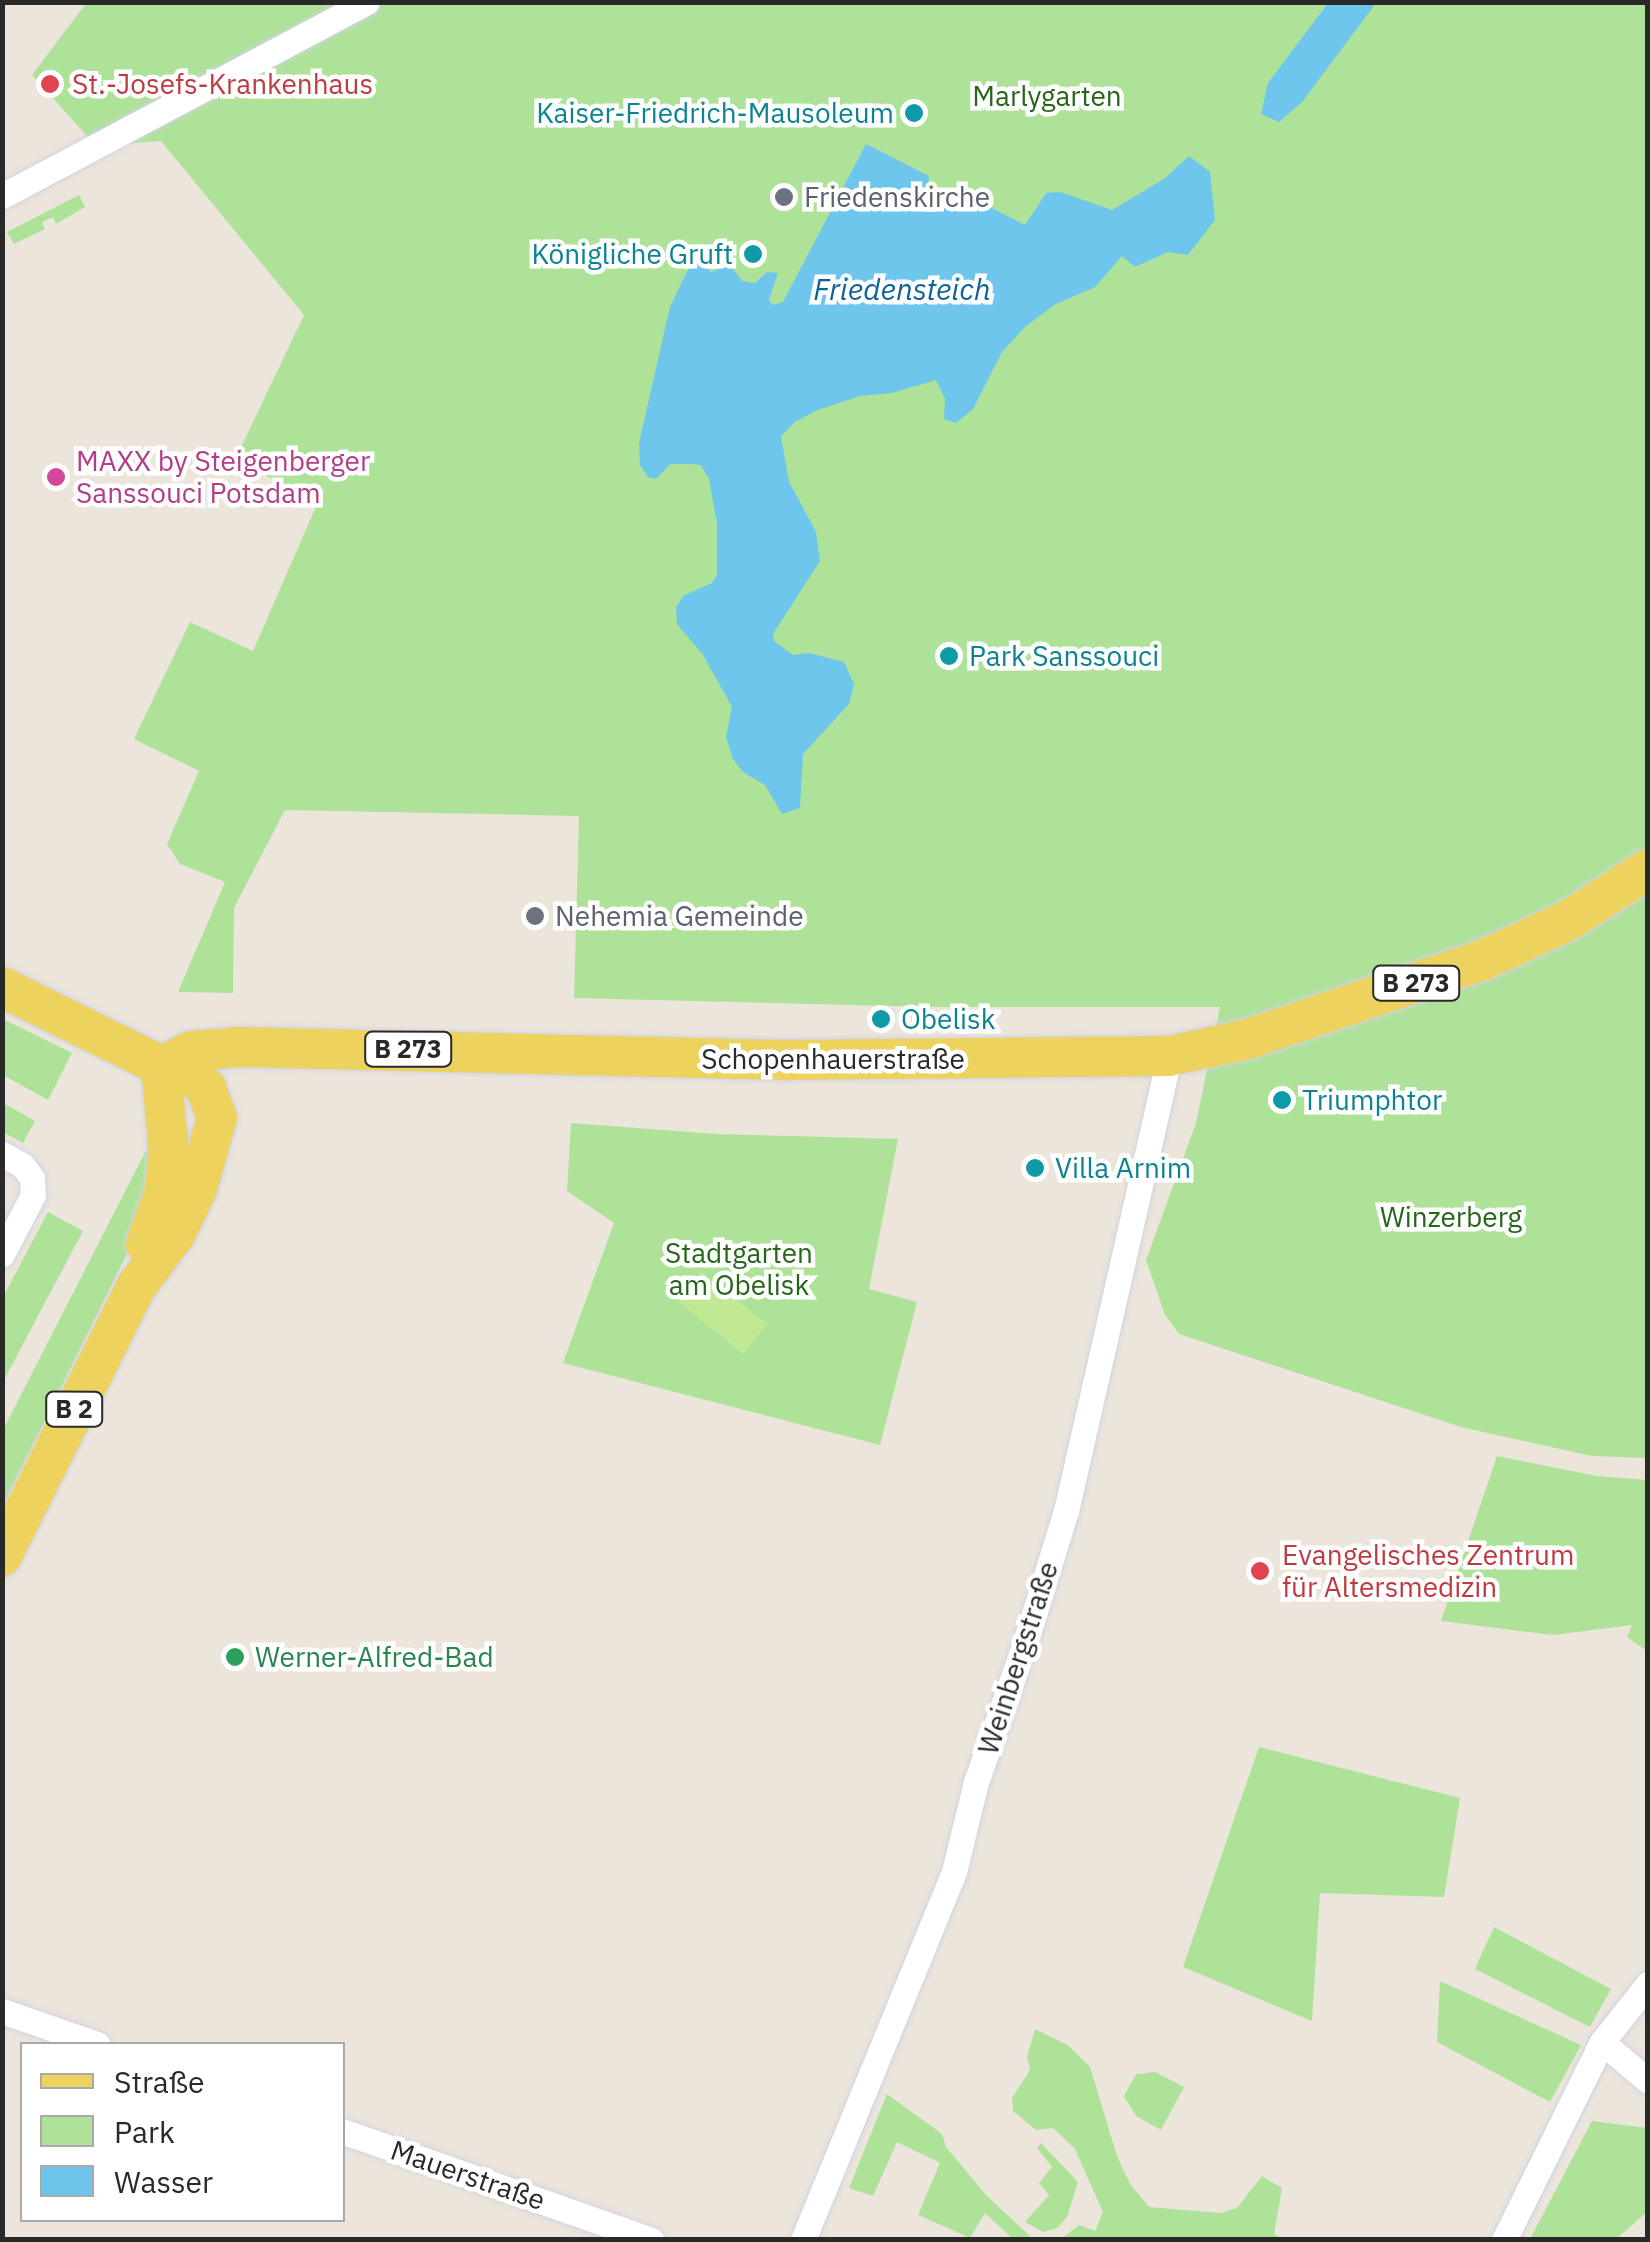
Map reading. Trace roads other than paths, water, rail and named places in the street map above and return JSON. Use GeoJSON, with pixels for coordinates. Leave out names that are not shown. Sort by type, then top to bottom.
{"type":"FeatureCollection","features":[{"type":"Feature","properties":{"kind":"main road","name":"Schopenhauerstraße"},"geometry":{"type":"LineString","coordinates":[[160,1066],[192,1051],[240,1047],[784,1060],[1169,1056],[1248,1039],[1483,960],[1569,920],[1648,869]]}},
{"type":"Feature","properties":{"kind":"main road","name":"B 2"},"geometry":{"type":"LineString","coordinates":[[2,987],[160,1066],[189,1073],[206,1088],[217,1118],[197,1190],[176,1233],[136,1286],[2,1556]]}},
{"type":"Feature","properties":{"kind":"street"},"geometry":{"type":"LineString","coordinates":[[2,196],[366,2]]}},
{"type":"Feature","properties":{"kind":"street","name":"Weinbergstraße"},"geometry":{"type":"LineString","coordinates":[[803,2240],[954,1872],[976,1782],[1026,1640],[1070,1493],[1169,1056]]}},
{"type":"Feature","properties":{"kind":"street"},"geometry":{"type":"LineString","coordinates":[[2,1154],[22,1165],[32,1178],[33,1196],[2,1254]]}},
{"type":"Feature","properties":{"kind":"street"},"geometry":{"type":"LineString","coordinates":[[1504,2240],[1602,2042],[1648,1984]]}},
{"type":"Feature","properties":{"kind":"street"},"geometry":{"type":"LineString","coordinates":[[2,2011],[91,2042]]}},
{"type":"Feature","properties":{"kind":"street"},"geometry":{"type":"LineString","coordinates":[[1602,2042],[1648,2082]]}},
{"type":"Feature","properties":{"kind":"street","name":"Mauerstraße"},"geometry":{"type":"LineString","coordinates":[[345,2132],[651,2240]]}},
{"type":"Feature","properties":{"kind":"water"},"geometry":{"type":"Polygon","coordinates":[[[1328,3],[1376,3],[1302,102],[1279,122],[1261,114],[1268,83],[1328,3]]]}},
{"type":"Feature","properties":{"kind":"water","name":"Friedensteich"},"geometry":{"type":"Polygon","coordinates":[[[866,144],[929,176],[928,188],[937,198],[949,199],[959,191],[1025,225],[1046,193],[1060,192],[1112,210],[1164,179],[1189,156],[1210,172],[1215,220],[1188,255],[1168,252],[1135,267],[1122,256],[1095,287],[1056,304],[1026,326],[1002,352],[973,409],[956,423],[944,419],[945,399],[936,380],[892,393],[860,396],[815,411],[781,436],[789,482],[816,532],[820,561],[773,634],[774,641],[793,655],[809,653],[844,662],[854,684],[849,704],[803,754],[800,808],[782,814],[765,785],[743,772],[733,759],[726,737],[732,707],[703,655],[677,624],[676,608],[683,596],[712,583],[717,575],[717,524],[709,479],[701,465],[690,464],[670,464],[656,479],[648,477],[640,465],[639,443],[670,307],[694,257],[711,272],[719,269],[729,249],[732,250],[734,270],[742,281],[755,283],[767,272],[778,273],[769,300],[773,305],[783,302],[866,144]]]}},
{"type":"Feature","properties":{"kind":"place","name":"St.-Josefs-Krankenhaus"},"geometry":{"type":"Point","coordinates":[50,84]}},
{"type":"Feature","properties":{"kind":"place","name":"Kaiser-Friedrich-Mausoleum"},"geometry":{"type":"Point","coordinates":[914,113]}},
{"type":"Feature","properties":{"kind":"place","name":"Friedenskirche"},"geometry":{"type":"Point","coordinates":[784,197]}},
{"type":"Feature","properties":{"kind":"place","name":"Königliche Gruft"},"geometry":{"type":"Point","coordinates":[753,254]}},
{"type":"Feature","properties":{"kind":"place","name":"MAXX by Steigenberger Sanssouci Potsdam"},"geometry":{"type":"Point","coordinates":[56,477]}},
{"type":"Feature","properties":{"kind":"place","name":"Park Sanssouci"},"geometry":{"type":"Point","coordinates":[949,656]}},
{"type":"Feature","properties":{"kind":"place","name":"Nehemia Gemeinde"},"geometry":{"type":"Point","coordinates":[535,916]}},
{"type":"Feature","properties":{"kind":"place","name":"Obelisk"},"geometry":{"type":"Point","coordinates":[881,1019]}},
{"type":"Feature","properties":{"kind":"place","name":"Triumphtor"},"geometry":{"type":"Point","coordinates":[1282,1100]}},
{"type":"Feature","properties":{"kind":"place","name":"Villa Arnim"},"geometry":{"type":"Point","coordinates":[1035,1168]}},
{"type":"Feature","properties":{"kind":"place","name":"Evangelisches Zentrum für Altersmedizin"},"geometry":{"type":"Point","coordinates":[1260,1571]}},
{"type":"Feature","properties":{"kind":"place","name":"Werner-Alfred-Bad"},"geometry":{"type":"Point","coordinates":[235,1657]}},
{"type":"Feature","properties":{"kind":"park label","name":"Marlygarten"},"geometry":{"type":"Point","coordinates":[1047,96]}},
{"type":"Feature","properties":{"kind":"park label","name":"Winzerberg"},"geometry":{"type":"Point","coordinates":[1451,1217]}},
{"type":"Feature","properties":{"kind":"park label","name":"Stadtgarten am Obelisk"},"geometry":{"type":"Point","coordinates":[739,1269]}}]}
